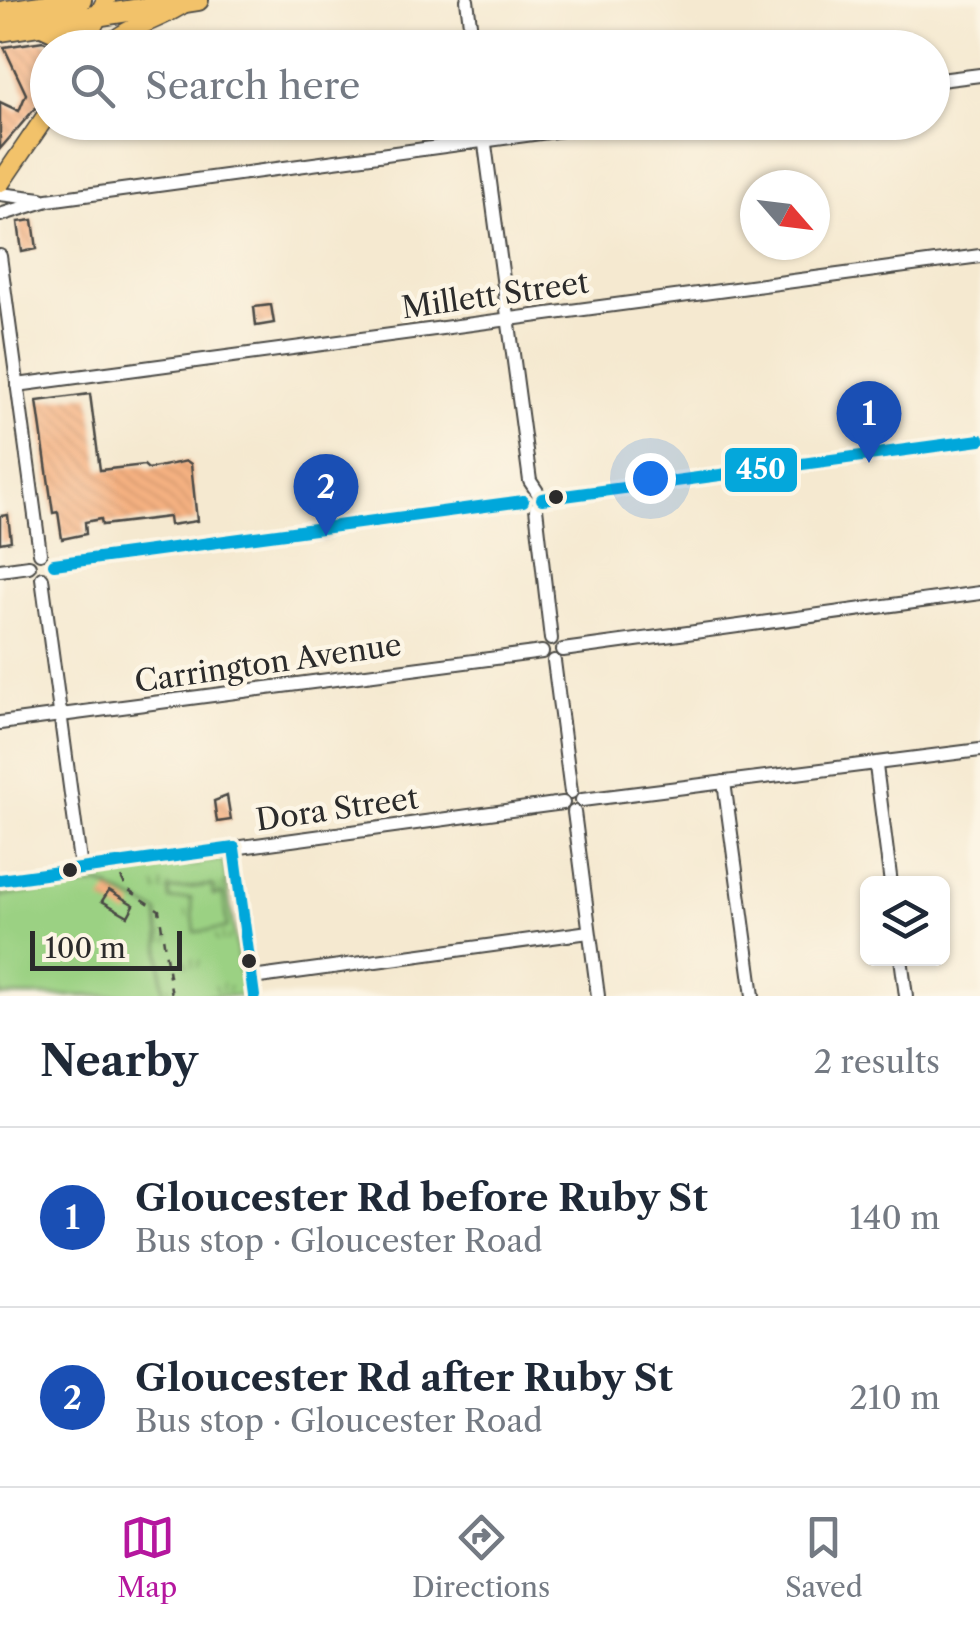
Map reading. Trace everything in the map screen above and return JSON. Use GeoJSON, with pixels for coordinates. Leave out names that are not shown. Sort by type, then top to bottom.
{"type":"FeatureCollection","features":[{"type":"Feature","properties":{"kind":"highway"},"geometry":{"type":"LineString","coordinates":[[0,12],[82,0]]}},
{"type":"Feature","properties":{"kind":"highway"},"geometry":{"type":"LineString","coordinates":[[0,30],[112,8],[192,1]]}},
{"type":"Feature","properties":{"kind":"highway"},"geometry":{"type":"LineString","coordinates":[[40,25],[53,30]]}},
{"type":"Feature","properties":{"kind":"main road"},"geometry":{"type":"LineString","coordinates":[[130,30],[166,17],[192,1]]}},
{"type":"Feature","properties":{"kind":"main road"},"geometry":{"type":"LineString","coordinates":[[96,30],[112,8]]}},
{"type":"Feature","properties":{"kind":"main road"},"geometry":{"type":"LineString","coordinates":[[0,182],[30,139]]}},
{"type":"Feature","properties":{"kind":"main road"},"geometry":{"type":"LineString","coordinates":[[0,182],[41,140]]}},
{"type":"Feature","properties":{"kind":"street"},"geometry":{"type":"LineString","coordinates":[[467,0],[471,30]]}},
{"type":"Feature","properties":{"kind":"street"},"geometry":{"type":"LineString","coordinates":[[950,79],[980,75]]}},
{"type":"Feature","properties":{"kind":"street"},"geometry":{"type":"LineString","coordinates":[[0,215],[48,200],[491,140]]}},
{"type":"Feature","properties":{"kind":"street"},"geometry":{"type":"LineString","coordinates":[[484,141],[551,640],[542,652],[558,655],[980,593]]}},
{"type":"Feature","properties":{"kind":"street"},"geometry":{"type":"LineString","coordinates":[[0,194],[48,200]]}},
{"type":"Feature","properties":{"kind":"street"},"geometry":{"type":"LineString","coordinates":[[0,256],[40,553],[29,566],[0,570]]}},
{"type":"Feature","properties":{"kind":"street","name":"Millett Street"},"geometry":{"type":"LineString","coordinates":[[17,386],[980,256]]}},
{"type":"Feature","properties":{"kind":"street"},"geometry":{"type":"LineString","coordinates":[[54,564],[980,440]]}},
{"type":"Feature","properties":{"kind":"street"},"geometry":{"type":"LineString","coordinates":[[40,553],[51,557],[54,564],[52,572],[42,578]]}},
{"type":"Feature","properties":{"kind":"street"},"geometry":{"type":"LineString","coordinates":[[29,566],[42,578],[81,869]]}},
{"type":"Feature","properties":{"kind":"street"},"geometry":{"type":"LineString","coordinates":[[551,640],[559,642],[572,802],[598,996]]}},
{"type":"Feature","properties":{"kind":"street","name":"Carrington Avenue"},"geometry":{"type":"LineString","coordinates":[[0,724],[542,652]]}},
{"type":"Feature","properties":{"kind":"street","name":"Dora Street"},"geometry":{"type":"LineString","coordinates":[[0,880],[980,750]]}},
{"type":"Feature","properties":{"kind":"street"},"geometry":{"type":"LineString","coordinates":[[876,766],[890,876]]}},
{"type":"Feature","properties":{"kind":"street"},"geometry":{"type":"LineString","coordinates":[[724,782],[753,996]]}},
{"type":"Feature","properties":{"kind":"street"},"geometry":{"type":"LineString","coordinates":[[234,848],[254,996]]}},
{"type":"Feature","properties":{"kind":"street"},"geometry":{"type":"LineString","coordinates":[[252,978],[589,932]]}},
{"type":"Feature","properties":{"kind":"street"},"geometry":{"type":"LineString","coordinates":[[902,966],[906,996]]}},
{"type":"Feature","properties":{"kind":"path"},"geometry":{"type":"LineString","coordinates":[[122,876],[126,889],[159,910],[172,996]]}},
{"type":"Feature","properties":{"kind":"green space"},"geometry":{"type":"Polygon","coordinates":[[[223,859],[244,996],[0,996],[0,889],[223,859]]]}},
{"type":"Feature","properties":{"kind":"green space"},"geometry":{"type":"Polygon","coordinates":[[[100,884],[158,912],[163,996],[0,996],[0,896],[100,884]]]}},
{"type":"Feature","properties":{"kind":"green space"},"geometry":{"type":"Polygon","coordinates":[[[212,885],[213,895],[223,894],[227,928],[195,932],[191,898],[170,900],[169,890],[212,885]]]}},
{"type":"Feature","properties":{"kind":"building"},"geometry":{"type":"Polygon","coordinates":[[[30,43],[30,114],[0,149],[0,102],[19,111],[26,94],[4,47],[30,43]]]}},
{"type":"Feature","properties":{"kind":"building"},"geometry":{"type":"Polygon","coordinates":[[[33,220],[37,249],[22,252],[18,222],[33,220]]]}},
{"type":"Feature","properties":{"kind":"building"},"geometry":{"type":"Polygon","coordinates":[[[271,305],[274,323],[256,326],[254,307],[271,305]]]}},
{"type":"Feature","properties":{"kind":"building"},"geometry":{"type":"Polygon","coordinates":[[[90,394],[100,470],[144,465],[148,469],[187,461],[191,464],[197,521],[170,525],[169,517],[102,525],[101,519],[85,522],[86,534],[62,539],[58,512],[53,513],[37,401],[90,394]]]}},
{"type":"Feature","properties":{"kind":"building"},"geometry":{"type":"Polygon","coordinates":[[[8,515],[11,541],[0,543],[0,516],[8,515]]]}},
{"type":"Feature","properties":{"kind":"building"},"geometry":{"type":"Polygon","coordinates":[[[227,796],[231,820],[217,822],[214,801],[227,796]]]}},
{"type":"Feature","properties":{"kind":"building"},"geometry":{"type":"Polygon","coordinates":[[[109,890],[134,905],[128,916],[102,901],[109,890]]]}},
{"type":"Feature","properties":{"kind":"transit line","name":"450"},"geometry":{"type":"LineString","coordinates":[[542,499],[980,440]]}},
{"type":"Feature","properties":{"kind":"transit line","name":"450"},"geometry":{"type":"LineString","coordinates":[[54,564],[523,501]]}},
{"type":"Feature","properties":{"kind":"transit line"},"geometry":{"type":"LineString","coordinates":[[234,848],[254,996]]}},
{"type":"Feature","properties":{"kind":"transit line"},"geometry":{"type":"LineString","coordinates":[[0,880],[234,848]]}},
{"type":"Feature","properties":{"kind":"place","name":"Gloucester Rd before Ruby St"},"geometry":{"type":"Point","coordinates":[869,463]}},
{"type":"Feature","properties":{"kind":"place","name":"Gloucester Rd after Ruby St"},"geometry":{"type":"Point","coordinates":[326,536]}}]}
